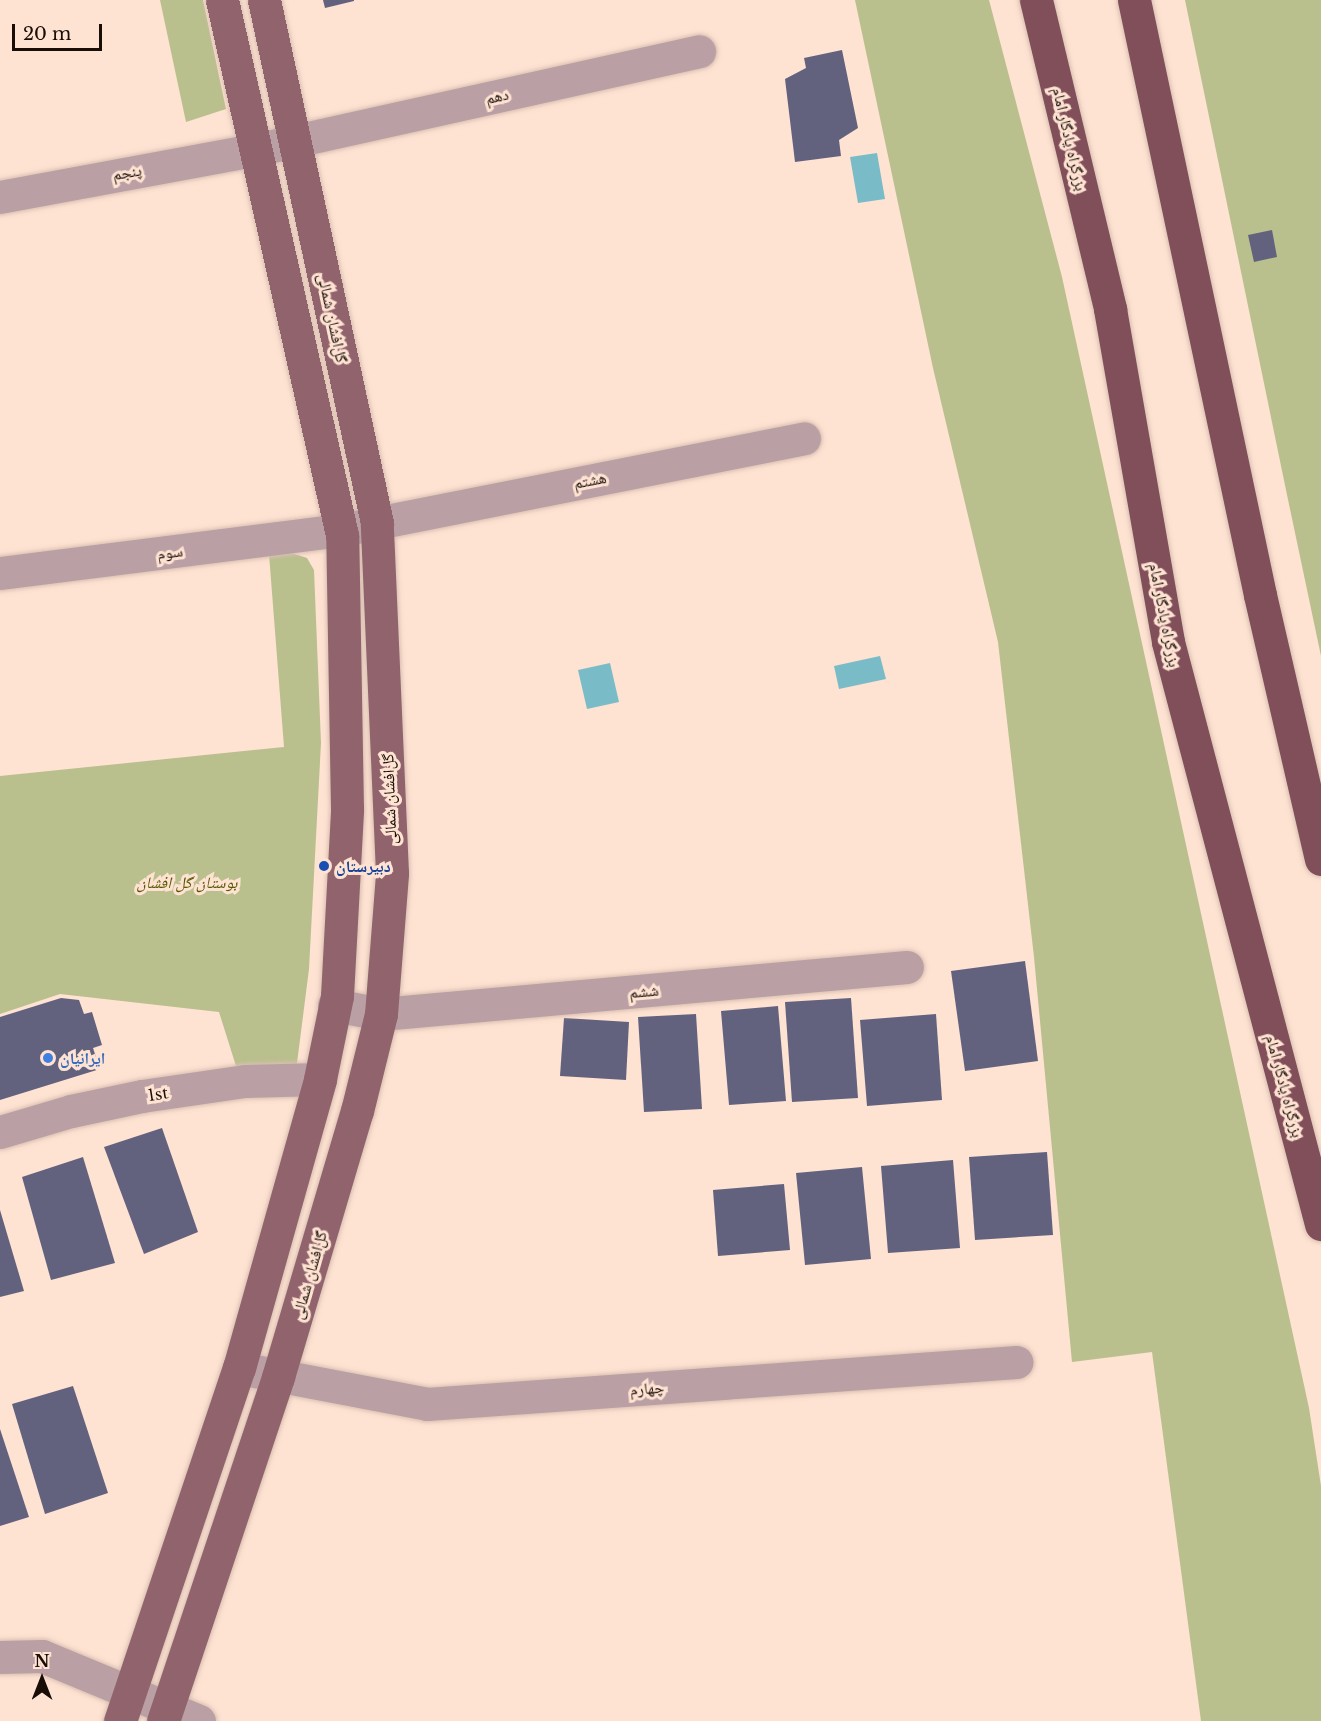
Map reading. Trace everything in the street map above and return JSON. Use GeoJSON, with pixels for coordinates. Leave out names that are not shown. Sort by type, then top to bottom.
{"type":"FeatureCollection","features":[{"type":"Feature","properties":{"kind":"highway","name":"بزرگراه یادگار امام"},"geometry":{"type":"LineString","coordinates":[[1036,0],[1110,309],[1168,642],[1321,1224]]}},
{"type":"Feature","properties":{"kind":"highway"},"geometry":{"type":"LineString","coordinates":[[1134,0],[1257,583],[1321,858]]}},
{"type":"Feature","properties":{"kind":"main road"},"geometry":{"type":"LineString","coordinates":[[126,1708],[239,1368],[320,1079],[334,1005],[347,809],[341,530],[222,0]]}},
{"type":"Feature","properties":{"kind":"main road","name":"گل‌افشان شمالی"},"geometry":{"type":"LineString","coordinates":[[165,1715],[278,1377],[357,1111],[381,1014],[392,873],[377,523],[264,0]]}},
{"type":"Feature","properties":{"kind":"street","name":"دهم"},"geometry":{"type":"LineString","coordinates":[[254,150],[699,51]]}},
{"type":"Feature","properties":{"kind":"street","name":"پنجم"},"geometry":{"type":"LineString","coordinates":[[0,197],[254,150]]}},
{"type":"Feature","properties":{"kind":"street","name":"هشتم"},"geometry":{"type":"LineString","coordinates":[[341,530],[804,438]]}},
{"type":"Feature","properties":{"kind":"street","name":"سوم"},"geometry":{"type":"LineString","coordinates":[[0,573],[341,530]]}},
{"type":"Feature","properties":{"kind":"street","name":"ششم"},"geometry":{"type":"LineString","coordinates":[[334,1005],[381,1014],[907,967]]}},
{"type":"Feature","properties":{"kind":"street","name":"1st"},"geometry":{"type":"LineString","coordinates":[[0,1132],[71,1111],[142,1096],[244,1082],[320,1079]]}},
{"type":"Feature","properties":{"kind":"street","name":"چهارم"},"geometry":{"type":"LineString","coordinates":[[239,1368],[427,1404],[1017,1362]]}},
{"type":"Feature","properties":{"kind":"street"},"geometry":{"type":"LineString","coordinates":[[0,1657],[42,1656],[126,1708],[199,1721]]}},
{"type":"Feature","properties":{"kind":"green space"},"geometry":{"type":"Polygon","coordinates":[[[160,0],[203,0],[226,109],[186,122],[160,0]]]}},
{"type":"Feature","properties":{"kind":"green space"},"geometry":{"type":"Polygon","coordinates":[[[855,0],[989,0],[1062,277],[1309,1408],[1321,1486],[1321,1721],[1201,1721],[1152,1352],[1072,1362],[1034,957],[998,642],[933,368],[855,0]]]}},
{"type":"Feature","properties":{"kind":"green space"},"geometry":{"type":"Polygon","coordinates":[[[1185,0],[1321,0],[1321,656],[1286,490],[1185,0]]]}},
{"type":"Feature","properties":{"kind":"green space","name":"بوستان گل افشان"},"geometry":{"type":"Polygon","coordinates":[[[285,551],[307,558],[314,570],[321,743],[309,969],[296,1071],[236,1066],[219,1012],[60,994],[0,1014],[0,776],[284,747],[269,554],[285,551]]]}},
{"type":"Feature","properties":{"kind":"water"},"geometry":{"type":"Polygon","coordinates":[[[877,153],[885,199],[858,203],[850,157],[877,153]]]}},
{"type":"Feature","properties":{"kind":"water"},"geometry":{"type":"Polygon","coordinates":[[[880,656],[886,679],[839,689],[834,666],[880,656]]]}},
{"type":"Feature","properties":{"kind":"water"},"geometry":{"type":"Polygon","coordinates":[[[610,663],[619,702],[587,709],[578,670],[610,663]]]}},
{"type":"Feature","properties":{"kind":"building"},"geometry":{"type":"Polygon","coordinates":[[[323,0],[354,0],[354,1],[325,8],[323,0]]]}},
{"type":"Feature","properties":{"kind":"building"},"geometry":{"type":"Polygon","coordinates":[[[842,50],[858,128],[839,140],[841,156],[795,162],[785,79],[806,68],[804,58],[842,50]]]}},
{"type":"Feature","properties":{"kind":"building"},"geometry":{"type":"Polygon","coordinates":[[[1272,230],[1277,257],[1254,262],[1248,235],[1272,230]]]}},
{"type":"Feature","properties":{"kind":"building"},"geometry":{"type":"Polygon","coordinates":[[[1025,961],[1038,1061],[965,1071],[951,971],[1025,961]]]}},
{"type":"Feature","properties":{"kind":"building","name":"ایرانیان"},"geometry":{"type":"Polygon","coordinates":[[[61,998],[79,1000],[84,1014],[92,1012],[102,1045],[93,1048],[100,1069],[0,1100],[0,1017],[61,998]]]}},
{"type":"Feature","properties":{"kind":"building"},"geometry":{"type":"Polygon","coordinates":[[[851,998],[858,1098],[792,1102],[785,1002],[851,998]]]}},
{"type":"Feature","properties":{"kind":"building"},"geometry":{"type":"Polygon","coordinates":[[[778,1006],[786,1101],[729,1105],[721,1011],[778,1006]]]}},
{"type":"Feature","properties":{"kind":"building"},"geometry":{"type":"Polygon","coordinates":[[[696,1014],[702,1109],[644,1112],[638,1017],[696,1014]]]}},
{"type":"Feature","properties":{"kind":"building"},"geometry":{"type":"Polygon","coordinates":[[[936,1014],[942,1100],[867,1106],[860,1020],[936,1014]]]}},
{"type":"Feature","properties":{"kind":"building"},"geometry":{"type":"Polygon","coordinates":[[[564,1018],[629,1022],[626,1080],[560,1076],[564,1018]]]}},
{"type":"Feature","properties":{"kind":"building"},"geometry":{"type":"Polygon","coordinates":[[[162,1128],[198,1232],[144,1254],[104,1147],[162,1128]]]}},
{"type":"Feature","properties":{"kind":"building"},"geometry":{"type":"Polygon","coordinates":[[[1047,1152],[1053,1235],[975,1240],[969,1157],[1047,1152]]]}},
{"type":"Feature","properties":{"kind":"building"},"geometry":{"type":"Polygon","coordinates":[[[83,1157],[115,1263],[51,1280],[22,1177],[83,1157]]]}},
{"type":"Feature","properties":{"kind":"building"},"geometry":{"type":"Polygon","coordinates":[[[953,1160],[960,1248],[888,1253],[881,1166],[953,1160]]]}},
{"type":"Feature","properties":{"kind":"building"},"geometry":{"type":"Polygon","coordinates":[[[862,1167],[871,1259],[805,1265],[796,1173],[862,1167]]]}},
{"type":"Feature","properties":{"kind":"building"},"geometry":{"type":"Polygon","coordinates":[[[784,1184],[790,1250],[718,1256],[713,1190],[784,1184]]]}},
{"type":"Feature","properties":{"kind":"building"},"geometry":{"type":"Polygon","coordinates":[[[0,1210],[24,1291],[0,1297],[0,1210]]]}},
{"type":"Feature","properties":{"kind":"building"},"geometry":{"type":"Polygon","coordinates":[[[73,1386],[108,1493],[45,1514],[12,1404],[73,1386]]]}},
{"type":"Feature","properties":{"kind":"building"},"geometry":{"type":"Polygon","coordinates":[[[0,1429],[29,1517],[0,1526],[0,1429]]]}},
{"type":"Feature","properties":{"kind":"place","name":"دبیرستان"},"geometry":{"type":"Point","coordinates":[324,866]}},
{"type":"Feature","properties":{"kind":"place","name":"ایرانیان"},"geometry":{"type":"Point","coordinates":[48,1058]}}]}
